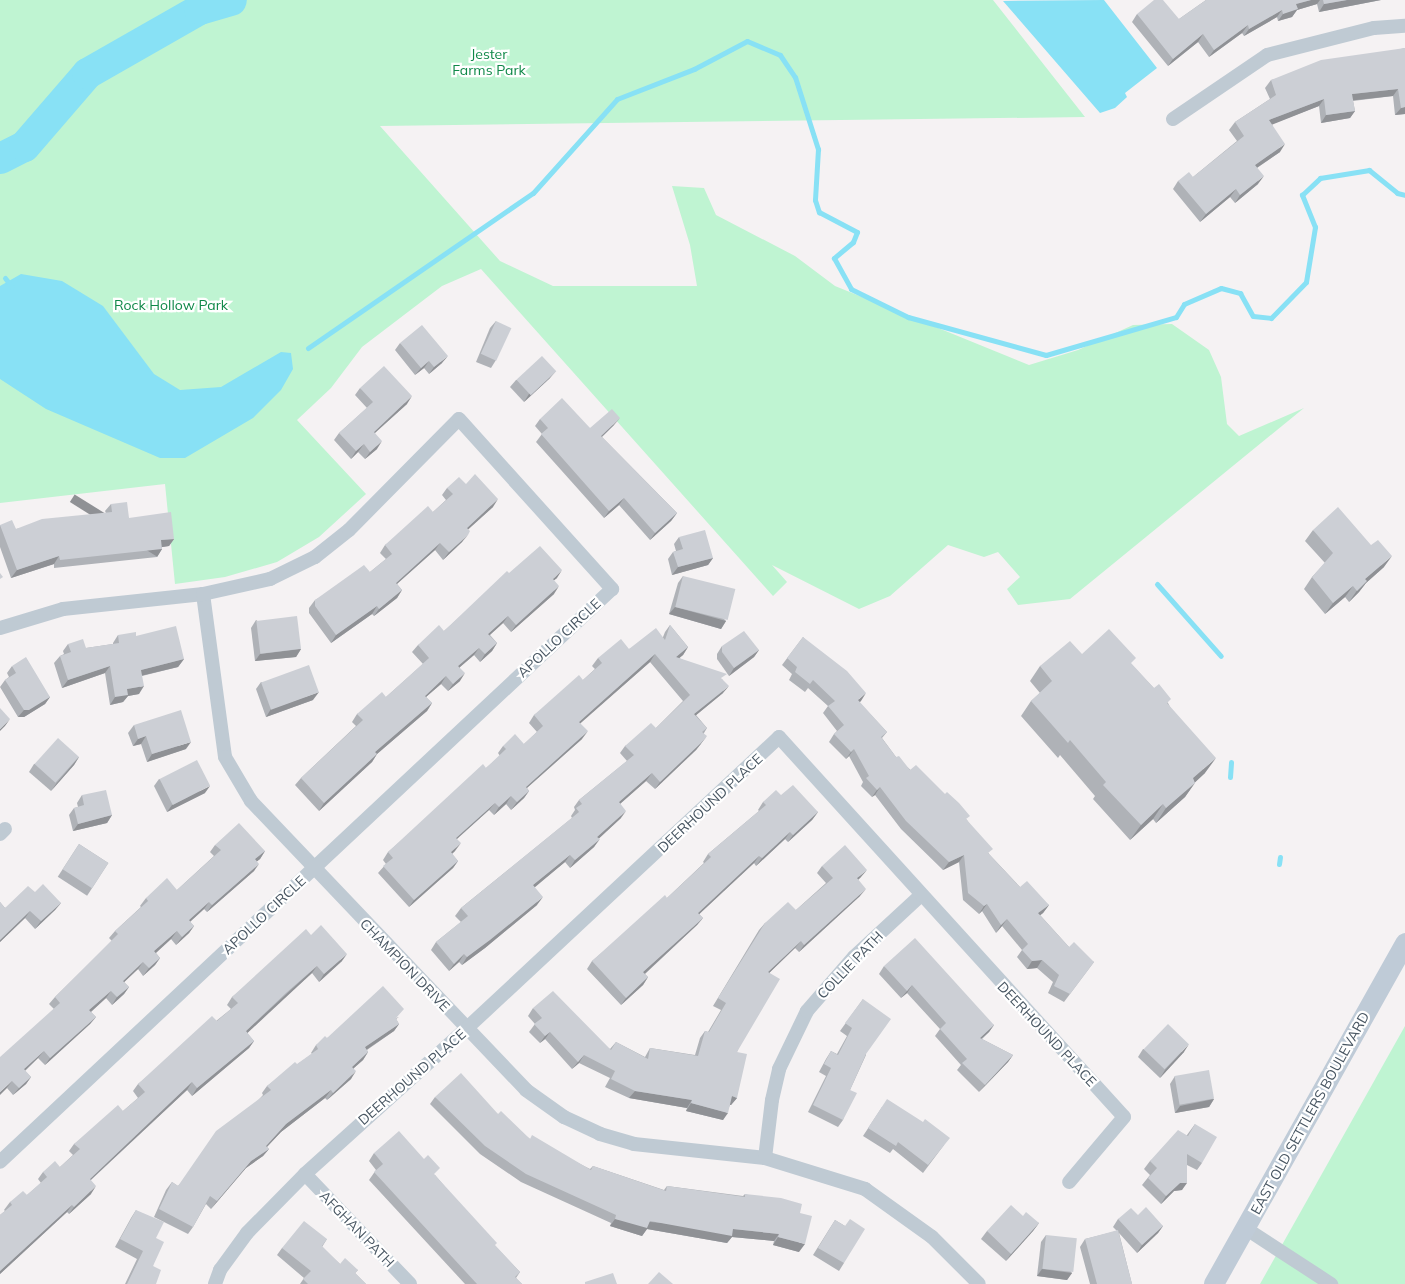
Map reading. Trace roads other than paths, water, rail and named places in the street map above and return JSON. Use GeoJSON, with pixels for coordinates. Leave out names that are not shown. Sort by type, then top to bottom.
{"type":"FeatureCollection","features":[{"type":"Feature","properties":{"kind":"main road","name":"EAST OLD SETTLERS BOULEVARD"},"geometry":{"type":"LineString","coordinates":[[1214,1284],[1405,943]]}},
{"type":"Feature","properties":{"kind":"street"},"geometry":{"type":"LineString","coordinates":[[1173,119],[1268,55],[1374,28],[1405,26]]}},
{"type":"Feature","properties":{"kind":"street","name":"APOLLO CIRCLE"},"geometry":{"type":"LineString","coordinates":[[0,628],[63,608],[203,594],[270,579],[315,558],[349,530],[458,419],[612,589],[0,1162]]}},
{"type":"Feature","properties":{"kind":"street","name":"CHAMPION DRIVE"},"geometry":{"type":"LineString","coordinates":[[203,594],[225,757],[251,801],[313,869],[526,1090],[564,1116],[600,1134],[669,1150],[766,1158],[865,1189],[932,1237],[979,1284]]}},
{"type":"Feature","properties":{"kind":"street","name":"DEERHOUND PLACE"},"geometry":{"type":"LineString","coordinates":[[214,1284],[220,1270],[247,1233],[305,1174],[466,1029],[780,738],[920,896],[1124,1117],[1069,1182]]}},
{"type":"Feature","properties":{"kind":"street","name":"COLLIE PATH"},"geometry":{"type":"LineString","coordinates":[[766,1158],[772,1100],[779,1068],[807,1011],[854,957],[920,896]]}},
{"type":"Feature","properties":{"kind":"street","name":"AFGHAN PATH"},"geometry":{"type":"LineString","coordinates":[[305,1174],[410,1284]]}},
{"type":"Feature","properties":{"kind":"street"},"geometry":{"type":"LineString","coordinates":[[1245,1228],[1331,1284]]}},
{"type":"Feature","properties":{"kind":"water"},"geometry":{"type":"Polygon","coordinates":[[[1104,0],[1157,68],[1125,93],[1127,97],[1115,108],[1100,113],[1003,1],[1104,0]]]}},
{"type":"Feature","properties":{"kind":"water"},"geometry":{"type":"Polygon","coordinates":[[[21,274],[62,281],[103,306],[154,374],[180,390],[221,387],[281,352],[291,353],[293,369],[281,390],[253,418],[185,458],[160,458],[46,409],[0,379],[0,286],[21,274]]]}},
{"type":"Feature","properties":{"kind":"waterway"},"geometry":{"type":"LineString","coordinates":[[0,158],[24,146],[87,73],[199,9],[231,0]]}},
{"type":"Feature","properties":{"kind":"waterway"},"geometry":{"type":"LineString","coordinates":[[308,348],[533,193],[617,99],[694,69],[747,41],[780,55],[795,77],[818,149],[815,200],[819,212],[857,232],[853,242],[834,258],[851,289],[908,317],[1046,355],[1176,317],[1184,304],[1221,288],[1240,293],[1253,316],[1271,318],[1306,282],[1315,227],[1302,195],[1320,178],[1369,170],[1397,193],[1405,195]]}},
{"type":"Feature","properties":{"kind":"waterway"},"geometry":{"type":"LineString","coordinates":[[5,278],[12,287]]}},
{"type":"Feature","properties":{"kind":"waterway"},"geometry":{"type":"LineString","coordinates":[[1157,584],[1221,656]]}},
{"type":"Feature","properties":{"kind":"waterway"},"geometry":{"type":"LineString","coordinates":[[1230,777],[1231,762]]}},
{"type":"Feature","properties":{"kind":"waterway"},"geometry":{"type":"LineString","coordinates":[[1279,864],[1280,857]]}},
{"type":"Feature","properties":{"kind":"park label","name":"Jester Farms Park"},"geometry":{"type":"Point","coordinates":[489,62]}},
{"type":"Feature","properties":{"kind":"park label","name":"Rock Hollow Park"},"geometry":{"type":"Point","coordinates":[171,305]}}]}
